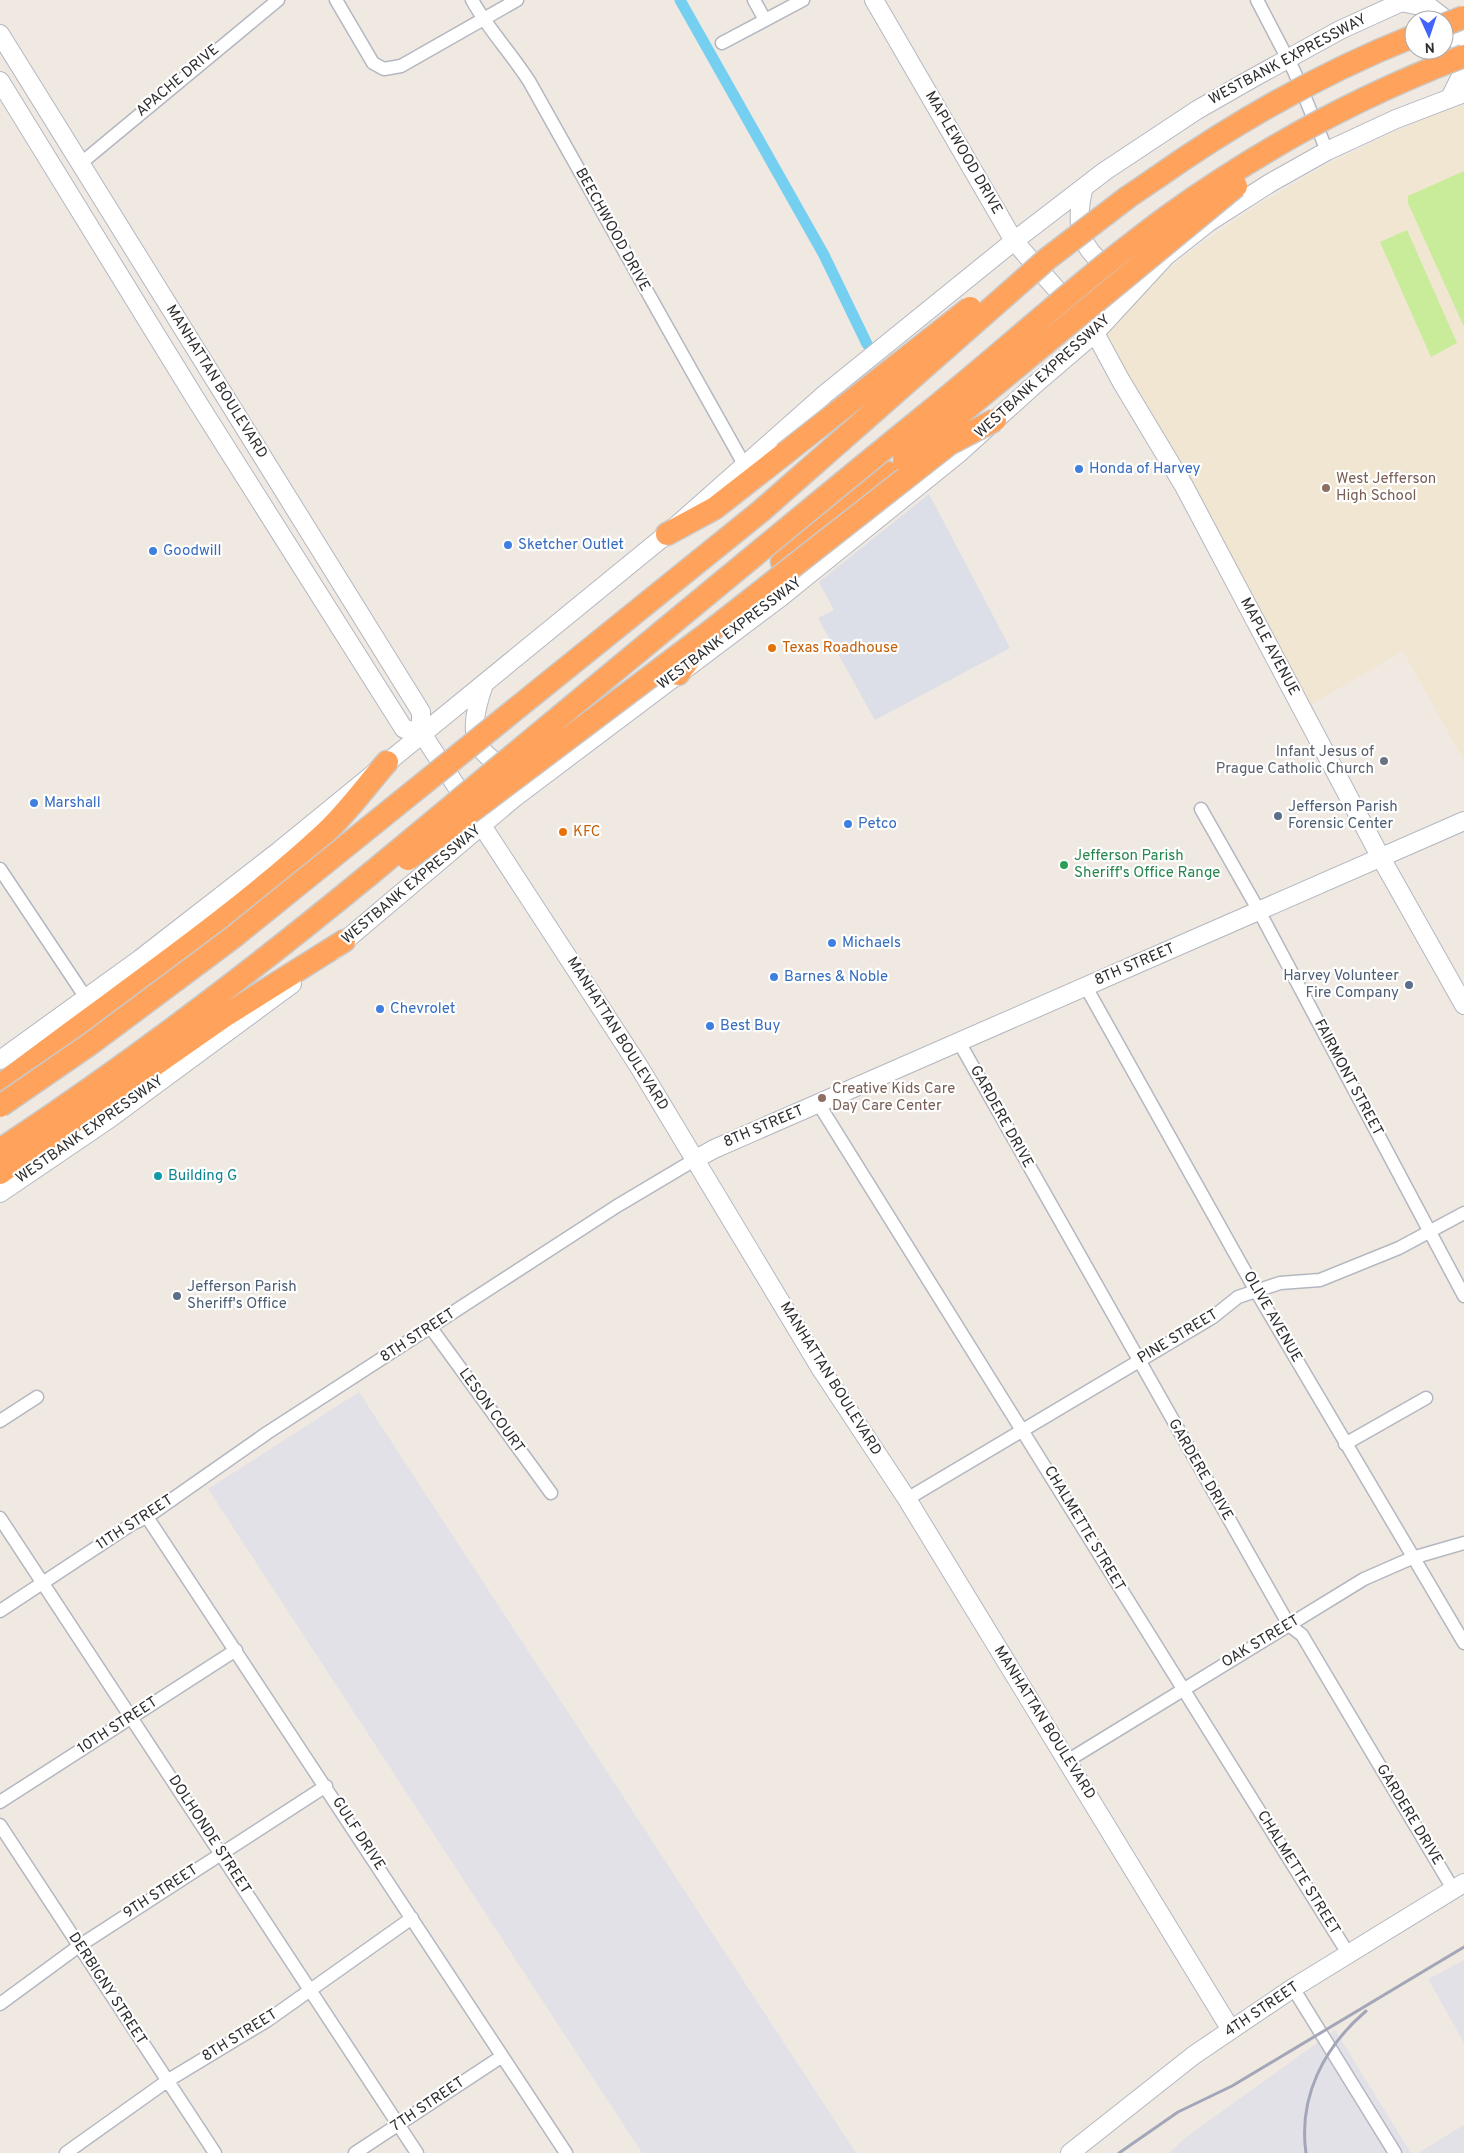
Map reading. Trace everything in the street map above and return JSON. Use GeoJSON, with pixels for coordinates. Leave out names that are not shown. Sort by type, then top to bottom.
{"type":"FeatureCollection","features":[{"type":"Feature","properties":{"kind":"highway"},"geometry":{"type":"LineString","coordinates":[[0,1106],[90,1044],[232,938],[761,511],[1048,259],[1128,197],[1190,154],[1317,80],[1404,41]]}},
{"type":"Feature","properties":{"kind":"highway"},"geometry":{"type":"LineString","coordinates":[[0,1150],[61,1110],[254,969],[980,371],[1109,262],[1193,199],[1283,141],[1382,90],[1464,56]]}},
{"type":"Feature","properties":{"kind":"highway"},"geometry":{"type":"LineString","coordinates":[[678,674],[733,603],[1219,199],[1263,168],[1283,141]]}},
{"type":"Feature","properties":{"kind":"highway"},"geometry":{"type":"LineString","coordinates":[[667,534],[714,508],[749,472],[1076,227],[1128,197]]}},
{"type":"Feature","properties":{"kind":"highway"},"geometry":{"type":"LineString","coordinates":[[370,874],[413,857],[712,630],[949,444],[995,420]]}},
{"type":"Feature","properties":{"kind":"highway"},"geometry":{"type":"LineString","coordinates":[[0,1086],[156,971],[240,906],[326,833],[387,762]]}},
{"type":"Feature","properties":{"kind":"highway"},"geometry":{"type":"LineString","coordinates":[[0,1173],[223,1017],[344,941]]}},
{"type":"Feature","properties":{"kind":"street","name":"APACHE DRIVE"},"geometry":{"type":"LineString","coordinates":[[80,164],[278,0]]}},
{"type":"Feature","properties":{"kind":"street"},"geometry":{"type":"LineString","coordinates":[[336,0],[372,63],[378,67],[389,69],[401,66],[517,0]]}},
{"type":"Feature","properties":{"kind":"street","name":"BEECHWOOD DRIVE"},"geometry":{"type":"LineString","coordinates":[[472,0],[483,20],[529,81],[749,472]]}},
{"type":"Feature","properties":{"kind":"street"},"geometry":{"type":"LineString","coordinates":[[754,0],[765,20]]}},
{"type":"Feature","properties":{"kind":"street"},"geometry":{"type":"LineString","coordinates":[[722,43],[803,0]]}},
{"type":"Feature","properties":{"kind":"street","name":"MAPLEWOOD DRIVE"},"geometry":{"type":"LineString","coordinates":[[874,0],[1014,242],[1063,297]]}},
{"type":"Feature","properties":{"kind":"street"},"geometry":{"type":"LineString","coordinates":[[1257,0],[1287,59],[1327,151]]}},
{"type":"Feature","properties":{"kind":"street"},"geometry":{"type":"LineString","coordinates":[[1403,1],[1431,8],[1449,22],[1459,38],[1463,72],[1457,96]]}},
{"type":"Feature","properties":{"kind":"street","name":"WESTBANK EXPRESSWAY"},"geometry":{"type":"LineString","coordinates":[[749,472],[825,394],[1105,171],[1197,110],[1340,30],[1403,1]]}},
{"type":"Feature","properties":{"kind":"street","name":"MANHATTAN BOULEVARD"},"geometry":{"type":"LineString","coordinates":[[2,39],[421,712],[421,732],[638,1065],[821,1369],[906,1499],[1231,2030]]}},
{"type":"Feature","properties":{"kind":"street","name":"MANHATTAN BOULEVARD"},"geometry":{"type":"LineString","coordinates":[[0,81],[195,398],[330,608],[404,728],[421,732]]}},
{"type":"Feature","properties":{"kind":"street","name":"WESTBANK EXPRESSWAY"},"geometry":{"type":"LineString","coordinates":[[0,1193],[125,1108],[281,993],[546,774],[780,597],[911,493],[1095,333],[1166,256],[1210,222],[1270,183],[1327,151],[1396,119],[1457,96]]}},
{"type":"Feature","properties":{"kind":"street"},"geometry":{"type":"LineString","coordinates":[[13,102],[26,107],[62,158],[71,165],[80,164]]}},
{"type":"Feature","properties":{"kind":"street"},"geometry":{"type":"LineString","coordinates":[[1083,190],[1080,207],[1083,241],[1091,253],[1110,269],[1125,272],[1155,268]]}},
{"type":"Feature","properties":{"kind":"street"},"geometry":{"type":"LineString","coordinates":[[92,230],[104,229],[113,232],[145,281],[153,290],[161,294]]}},
{"type":"Feature","properties":{"kind":"street","name":"MAPLE AVENUE"},"geometry":{"type":"LineString","coordinates":[[1063,297],[1095,333],[1123,386],[1184,486],[1381,858],[1464,1005]]}},
{"type":"Feature","properties":{"kind":"street"},"geometry":{"type":"LineString","coordinates":[[0,1060],[86,998],[279,851],[421,732],[484,684],[667,534]]}},
{"type":"Feature","properties":{"kind":"street"},"geometry":{"type":"LineString","coordinates":[[330,608],[349,615],[365,638],[376,639]]}},
{"type":"Feature","properties":{"kind":"street"},"geometry":{"type":"LineString","coordinates":[[484,684],[475,709],[473,724],[482,750],[494,761],[506,767],[546,774]]}},
{"type":"Feature","properties":{"kind":"street","name":"FAIRMONT STREET"},"geometry":{"type":"LineString","coordinates":[[1201,808],[1259,911],[1464,1296]]}},
{"type":"Feature","properties":{"kind":"street","name":"8TH STREET"},"geometry":{"type":"LineString","coordinates":[[268,1433],[617,1206],[714,1149],[1464,821]]}},
{"type":"Feature","properties":{"kind":"street"},"geometry":{"type":"LineString","coordinates":[[0,868],[86,998]]}},
{"type":"Feature","properties":{"kind":"street","name":"OLIVE AVENUE"},"geometry":{"type":"LineString","coordinates":[[1086,987],[1256,1291],[1412,1558],[1422,1570],[1464,1643]]}},
{"type":"Feature","properties":{"kind":"street","name":"GARDERE DRIVE"},"geometry":{"type":"LineString","coordinates":[[959,1042],[1138,1361],[1289,1624],[1302,1636],[1459,1886]]}},
{"type":"Feature","properties":{"kind":"street","name":"CHALMETTE STREET"},"geometry":{"type":"LineString","coordinates":[[818,1103],[1023,1428],[1182,1689],[1349,1955]]}},
{"type":"Feature","properties":{"kind":"street","name":"PINE STREET"},"geometry":{"type":"LineString","coordinates":[[906,1499],[1213,1317],[1238,1297],[1280,1283],[1320,1280],[1399,1248],[1464,1212]]}},
{"type":"Feature","properties":{"kind":"street","name":"LESON COURT"},"geometry":{"type":"LineString","coordinates":[[431,1328],[551,1494]]}},
{"type":"Feature","properties":{"kind":"street"},"geometry":{"type":"LineString","coordinates":[[0,1421],[37,1397]]}},
{"type":"Feature","properties":{"kind":"street"},"geometry":{"type":"LineString","coordinates":[[1345,1444],[1426,1398]]}},
{"type":"Feature","properties":{"kind":"street","name":"11TH STREET"},"geometry":{"type":"LineString","coordinates":[[0,1611],[132,1524],[147,1517],[268,1433]]}},
{"type":"Feature","properties":{"kind":"street","name":"GULF DRIVE"},"geometry":{"type":"LineString","coordinates":[[147,1517],[566,2153]]}},
{"type":"Feature","properties":{"kind":"street","name":"DOLHONDE STREET"},"geometry":{"type":"LineString","coordinates":[[0,1518],[417,2153]]}},
{"type":"Feature","properties":{"kind":"street","name":"OAK STREET"},"geometry":{"type":"LineString","coordinates":[[1068,1761],[1182,1689],[1364,1579],[1412,1558],[1464,1543]]}},
{"type":"Feature","properties":{"kind":"street","name":"10TH STREET"},"geometry":{"type":"LineString","coordinates":[[0,1802],[236,1650]]}},
{"type":"Feature","properties":{"kind":"street","name":"9TH STREET"},"geometry":{"type":"LineString","coordinates":[[0,2004],[79,1946],[221,1852],[326,1786]]}},
{"type":"Feature","properties":{"kind":"street","name":"DERBIGNY STREET"},"geometry":{"type":"LineString","coordinates":[[0,1825],[214,2153]]}},
{"type":"Feature","properties":{"kind":"street","name":"4TH STREET"},"geometry":{"type":"LineString","coordinates":[[1070,2153],[1194,2055],[1293,1988],[1459,1886]]}},
{"type":"Feature","properties":{"kind":"street","name":"8TH STREET"},"geometry":{"type":"LineString","coordinates":[[66,2153],[167,2080],[268,2020],[412,1918]]}},
{"type":"Feature","properties":{"kind":"street"},"geometry":{"type":"LineString","coordinates":[[1293,1988],[1395,2153]]}},
{"type":"Feature","properties":{"kind":"street","name":"7TH STREET"},"geometry":{"type":"LineString","coordinates":[[355,2153],[501,2056]]}},
{"type":"Feature","properties":{"kind":"shaded area","name":"West Jefferson High School"},"geometry":{"type":"Polygon","coordinates":[[[1464,105],[1464,761],[1403,651],[1310,705],[1098,324],[1189,253],[1254,207],[1324,166],[1373,142],[1425,118],[1464,105]]]}},
{"type":"Feature","properties":{"kind":"shaded area"},"geometry":{"type":"Polygon","coordinates":[[[929,494],[1010,648],[875,720],[818,618],[834,610],[819,582],[929,494]]]}},
{"type":"Feature","properties":{"kind":"shaded area"},"geometry":{"type":"Polygon","coordinates":[[[359,1392],[856,2153],[642,2153],[208,1489],[359,1392]]]}},
{"type":"Feature","properties":{"kind":"shaded area"},"geometry":{"type":"Polygon","coordinates":[[[1464,1960],[1464,2043],[1428,1979],[1464,1960]]]}},
{"type":"Feature","properties":{"kind":"shaded area"},"geometry":{"type":"Polygon","coordinates":[[[1335,2030],[1411,2153],[1169,2153],[1185,2138],[1335,2030]]]}},
{"type":"Feature","properties":{"kind":"shaded area"},"geometry":{"type":"Polygon","coordinates":[[[1464,2125],[1464,2153],[1418,2153],[1464,2125]]]}},
{"type":"Feature","properties":{"kind":"green space"},"geometry":{"type":"Polygon","coordinates":[[[1464,171],[1464,327],[1408,203],[1408,196],[1464,171]]]}},
{"type":"Feature","properties":{"kind":"green space"},"geometry":{"type":"Polygon","coordinates":[[[1407,230],[1457,343],[1431,357],[1380,242],[1407,230]]]}},
{"type":"Feature","properties":{"kind":"waterway"},"geometry":{"type":"LineString","coordinates":[[680,0],[824,255],[867,344]]}},
{"type":"Feature","properties":{"kind":"railway"},"geometry":{"type":"LineString","coordinates":[[1119,2153],[1178,2112],[1232,2086],[1464,1947]]}},
{"type":"Feature","properties":{"kind":"railway"},"geometry":{"type":"LineString","coordinates":[[1306,2153],[1306,2112],[1317,2074],[1338,2040],[1366,2011]]}},
{"type":"Feature","properties":{"kind":"place","name":"Honda of Harvey"},"geometry":{"type":"Point","coordinates":[1079,469]}},
{"type":"Feature","properties":{"kind":"place","name":"West Jefferson High School"},"geometry":{"type":"Point","coordinates":[1326,488]}},
{"type":"Feature","properties":{"kind":"place","name":"Sketcher Outlet"},"geometry":{"type":"Point","coordinates":[508,545]}},
{"type":"Feature","properties":{"kind":"place","name":"Goodwill"},"geometry":{"type":"Point","coordinates":[153,551]}},
{"type":"Feature","properties":{"kind":"place","name":"Texas Roadhouse"},"geometry":{"type":"Point","coordinates":[772,648]}},
{"type":"Feature","properties":{"kind":"place","name":"Infant Jesus of Prague Catholic Church"},"geometry":{"type":"Point","coordinates":[1384,761]}},
{"type":"Feature","properties":{"kind":"place","name":"Marshall"},"geometry":{"type":"Point","coordinates":[34,803]}},
{"type":"Feature","properties":{"kind":"place","name":"Jefferson Parish Forensic Center"},"geometry":{"type":"Point","coordinates":[1278,816]}},
{"type":"Feature","properties":{"kind":"place","name":"Petco"},"geometry":{"type":"Point","coordinates":[848,824]}},
{"type":"Feature","properties":{"kind":"place","name":"KFC"},"geometry":{"type":"Point","coordinates":[563,832]}},
{"type":"Feature","properties":{"kind":"place","name":"Jefferson Parish Sheriff's Office Range"},"geometry":{"type":"Point","coordinates":[1064,865]}},
{"type":"Feature","properties":{"kind":"place","name":"Michaels"},"geometry":{"type":"Point","coordinates":[832,943]}},
{"type":"Feature","properties":{"kind":"place","name":"Barnes & Noble"},"geometry":{"type":"Point","coordinates":[774,977]}},
{"type":"Feature","properties":{"kind":"place","name":"Harvey Volunteer Fire Company"},"geometry":{"type":"Point","coordinates":[1409,985]}},
{"type":"Feature","properties":{"kind":"place","name":"Chevrolet"},"geometry":{"type":"Point","coordinates":[380,1009]}},
{"type":"Feature","properties":{"kind":"place","name":"Best Buy"},"geometry":{"type":"Point","coordinates":[710,1026]}},
{"type":"Feature","properties":{"kind":"place","name":"Creative Kids Care Day Care Center"},"geometry":{"type":"Point","coordinates":[822,1098]}},
{"type":"Feature","properties":{"kind":"place","name":"Building G"},"geometry":{"type":"Point","coordinates":[158,1176]}},
{"type":"Feature","properties":{"kind":"place","name":"Jefferson Parish Sheriff's Office"},"geometry":{"type":"Point","coordinates":[177,1296]}}]}
